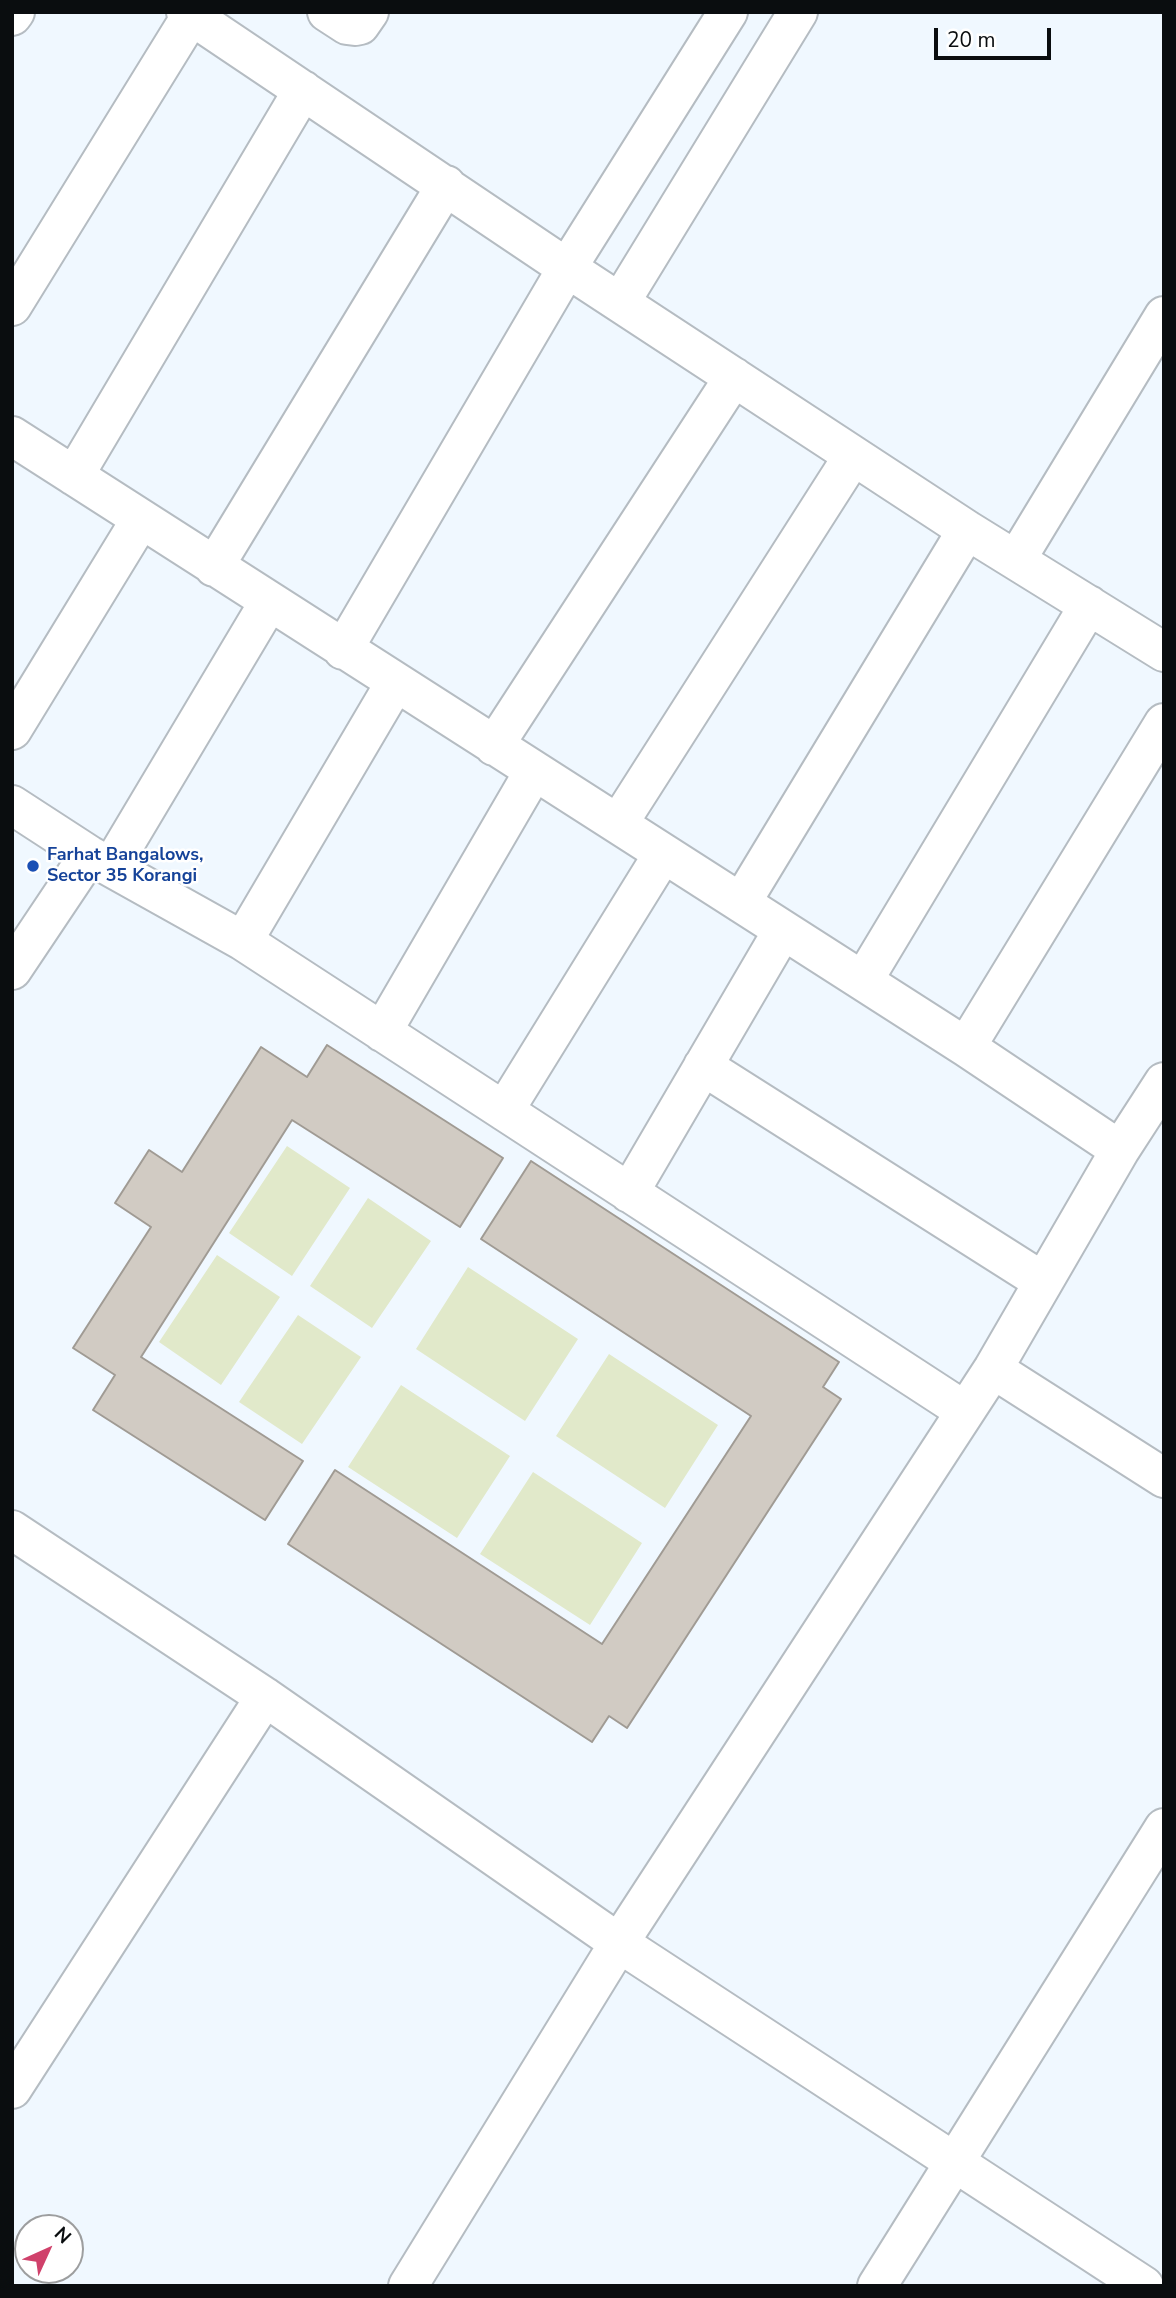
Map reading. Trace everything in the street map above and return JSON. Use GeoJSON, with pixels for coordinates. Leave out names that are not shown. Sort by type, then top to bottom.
{"type":"FeatureCollection","features":[{"type":"Feature","properties":{"kind":"street"},"geometry":{"type":"LineString","coordinates":[[327,12],[347,25],[355,26],[360,25],[369,12]]}},
{"type":"Feature","properties":{"kind":"street"},"geometry":{"type":"LineString","coordinates":[[344,650],[567,268],[727,12]]}},
{"type":"Feature","properties":{"kind":"street"},"geometry":{"type":"LineString","coordinates":[[621,302],[798,12]]}},
{"type":"Feature","properties":{"kind":"street"},"geometry":{"type":"LineString","coordinates":[[12,306],[189,14],[853,456],[1164,652]]}},
{"type":"Feature","properties":{"kind":"street"},"geometry":{"type":"LineString","coordinates":[[74,476],[303,90]]}},
{"type":"Feature","properties":{"kind":"street"},"geometry":{"type":"LineString","coordinates":[[214,567],[446,185]]}},
{"type":"Feature","properties":{"kind":"street"},"geometry":{"type":"LineString","coordinates":[[1016,560],[1164,316]]}},
{"type":"Feature","properties":{"kind":"street"},"geometry":{"type":"LineString","coordinates":[[494,746],[734,377]]}},
{"type":"Feature","properties":{"kind":"street"},"geometry":{"type":"LineString","coordinates":[[14,443],[74,476],[966,1047],[1120,1150]]}},
{"type":"Feature","properties":{"kind":"street"},"geometry":{"type":"LineString","coordinates":[[618,824],[853,456]]}},
{"type":"Feature","properties":{"kind":"street"},"geometry":{"type":"LineString","coordinates":[[12,730],[141,519]]}},
{"type":"Feature","properties":{"kind":"street"},"geometry":{"type":"LineString","coordinates":[[741,903],[967,530]]}},
{"type":"Feature","properties":{"kind":"street"},"geometry":{"type":"LineString","coordinates":[[12,971],[100,861],[269,602]]}},
{"type":"Feature","properties":{"kind":"street"},"geometry":{"type":"LineString","coordinates":[[863,981],[1089,604]]}},
{"type":"Feature","properties":{"kind":"street"},"geometry":{"type":"LineString","coordinates":[[243,940],[395,683]]}},
{"type":"Feature","properties":{"kind":"street"},"geometry":{"type":"LineString","coordinates":[[966,1047],[1164,723]]}},
{"type":"Feature","properties":{"kind":"street"},"geometry":{"type":"LineString","coordinates":[[383,1032],[534,771]]}},
{"type":"Feature","properties":{"kind":"street"},"geometry":{"type":"LineString","coordinates":[[12,805],[100,861],[243,940],[965,1411]]}},
{"type":"Feature","properties":{"kind":"street"},"geometry":{"type":"LineString","coordinates":[[504,1111],[663,854]]}},
{"type":"Feature","properties":{"kind":"street"},"geometry":{"type":"LineString","coordinates":[[629,1193],[783,930]]}},
{"type":"Feature","properties":{"kind":"street"},"geometry":{"type":"LineString","coordinates":[[703,1066],[1042,1280]]}},
{"type":"Feature","properties":{"kind":"street"},"geometry":{"type":"LineString","coordinates":[[408,2286],[619,1943],[993,1369],[1042,1280],[1164,1082]]}},
{"type":"Feature","properties":{"kind":"street"},"geometry":{"type":"LineString","coordinates":[[993,1369],[1164,1478]]}},
{"type":"Feature","properties":{"kind":"street"},"geometry":{"type":"LineString","coordinates":[[12,1530],[265,1697],[619,1943],[1144,2286]]}},
{"type":"Feature","properties":{"kind":"street"},"geometry":{"type":"LineString","coordinates":[[12,2089],[265,1697]]}},
{"type":"Feature","properties":{"kind":"street"},"geometry":{"type":"LineString","coordinates":[[877,2286],[1164,1828]]}},
{"type":"Feature","properties":{"kind":"green space"},"geometry":{"type":"Polygon","coordinates":[[[287,1146],[350,1188],[292,1276],[229,1233],[287,1146]]]}},
{"type":"Feature","properties":{"kind":"green space"},"geometry":{"type":"Polygon","coordinates":[[[368,1198],[431,1241],[372,1328],[310,1286],[368,1198]]]}},
{"type":"Feature","properties":{"kind":"green space"},"geometry":{"type":"Polygon","coordinates":[[[217,1255],[280,1297],[221,1385],[159,1342],[217,1255]]]}},
{"type":"Feature","properties":{"kind":"green space"},"geometry":{"type":"Polygon","coordinates":[[[468,1267],[578,1339],[525,1421],[416,1349],[468,1267]]]}},
{"type":"Feature","properties":{"kind":"green space"},"geometry":{"type":"Polygon","coordinates":[[[298,1315],[361,1357],[302,1444],[239,1402],[298,1315]]]}},
{"type":"Feature","properties":{"kind":"green space"},"geometry":{"type":"Polygon","coordinates":[[[609,1354],[718,1425],[665,1508],[556,1436],[609,1354]]]}},
{"type":"Feature","properties":{"kind":"green space"},"geometry":{"type":"Polygon","coordinates":[[[401,1385],[510,1456],[457,1538],[348,1467],[401,1385]]]}},
{"type":"Feature","properties":{"kind":"green space"},"geometry":{"type":"Polygon","coordinates":[[[533,1472],[642,1543],[590,1625],[480,1554],[533,1472]]]}},
{"type":"Feature","properties":{"kind":"building"},"geometry":{"type":"Polygon","coordinates":[[[327,1045],[503,1158],[460,1227],[292,1120],[141,1357],[303,1461],[265,1520],[93,1410],[115,1375],[73,1348],[151,1227],[115,1203],[149,1150],[182,1172],[261,1047],[307,1077],[327,1045]]]}},
{"type":"Feature","properties":{"kind":"building"},"geometry":{"type":"Polygon","coordinates":[[[531,1161],[839,1362],[823,1387],[841,1399],[627,1728],[609,1716],[592,1742],[288,1544],[335,1470],[602,1644],[751,1416],[481,1239],[531,1161]]]}},
{"type":"Feature","properties":{"kind":"place","name":"Farhat Bangalows, Sector 35 Korangi"},"geometry":{"type":"Point","coordinates":[33,866]}}]}
